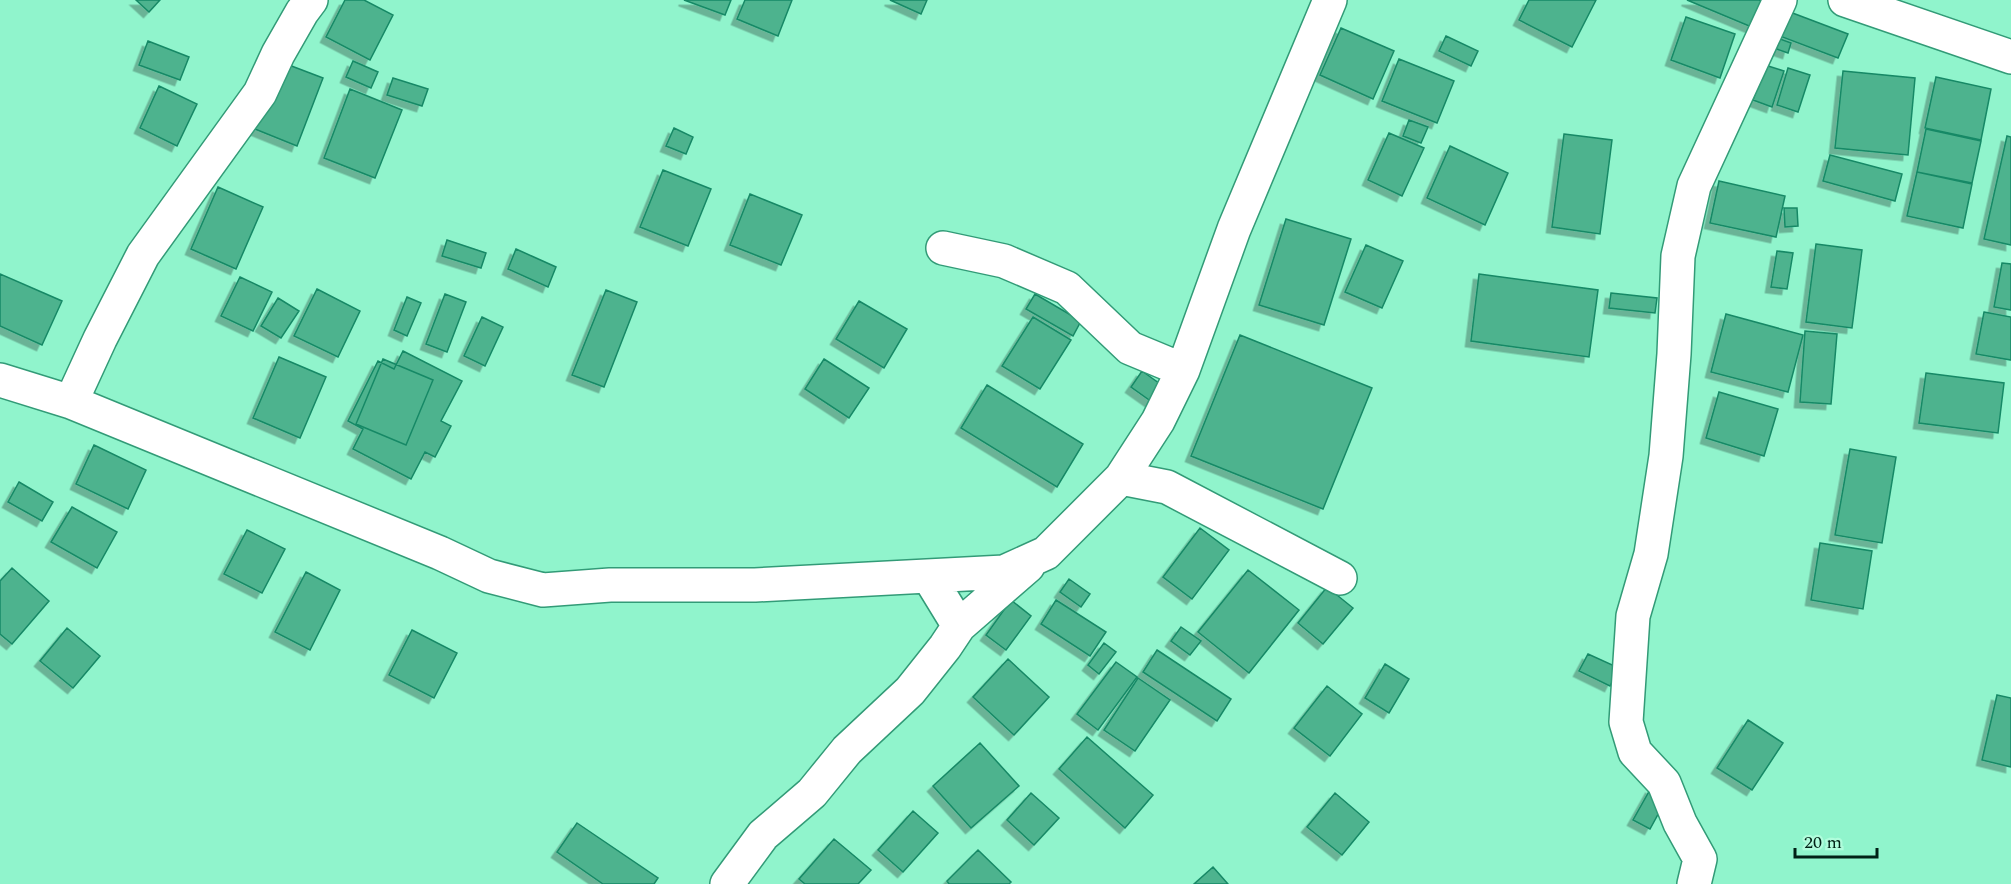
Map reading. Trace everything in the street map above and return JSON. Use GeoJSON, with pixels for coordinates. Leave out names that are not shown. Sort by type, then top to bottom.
{"type":"FeatureCollection","features":[{"type":"Feature","properties":{"kind":"street"},"geometry":{"type":"LineString","coordinates":[[70,402],[143,255],[260,93],[278,54],[311,0]]}},
{"type":"Feature","properties":{"kind":"street"},"geometry":{"type":"LineString","coordinates":[[0,381],[70,402],[429,549],[489,576],[543,590],[610,585],[755,585],[1004,572],[1046,553],[1121,478],[1158,421],[1183,370],[1233,230],[1330,0]]}},
{"type":"Feature","properties":{"kind":"street"},"geometry":{"type":"LineString","coordinates":[[1694,884],[1700,859],[1680,823],[1664,783],[1635,752],[1626,722],[1633,616],[1652,554],[1666,456],[1674,354],[1678,256],[1694,186],[1780,0]]}},
{"type":"Feature","properties":{"kind":"street"},"geometry":{"type":"LineString","coordinates":[[1845,0],[2011,57]]}},
{"type":"Feature","properties":{"kind":"street"},"geometry":{"type":"LineString","coordinates":[[943,248],[1004,261],[1067,288],[1130,348],[1183,370]]}},
{"type":"Feature","properties":{"kind":"street"},"geometry":{"type":"LineString","coordinates":[[1121,478],[1167,487],[1340,578]]}},
{"type":"Feature","properties":{"kind":"street"},"geometry":{"type":"LineString","coordinates":[[727,884],[763,835],[812,793],[847,750],[910,691],[959,626],[1040,555]]}},
{"type":"Feature","properties":{"kind":"street"},"geometry":{"type":"LineString","coordinates":[[929,577],[959,626]]}},
{"type":"Feature","properties":{"kind":"building"},"geometry":{"type":"Polygon","coordinates":[[[136,0],[160,0],[149,12],[136,0]]]}},
{"type":"Feature","properties":{"kind":"building"},"geometry":{"type":"Polygon","coordinates":[[[345,0],[364,0],[393,15],[370,60],[326,37],[345,0]]]}},
{"type":"Feature","properties":{"kind":"building"},"geometry":{"type":"Polygon","coordinates":[[[684,0],[731,0],[725,15],[684,0]]]}},
{"type":"Feature","properties":{"kind":"building"},"geometry":{"type":"Polygon","coordinates":[[[745,0],[792,0],[778,36],[737,19],[745,0]]]}},
{"type":"Feature","properties":{"kind":"building"},"geometry":{"type":"Polygon","coordinates":[[[890,0],[927,0],[921,14],[890,0]]]}},
{"type":"Feature","properties":{"kind":"building"},"geometry":{"type":"Polygon","coordinates":[[[1529,0],[1596,0],[1572,47],[1519,20],[1529,0]]]}},
{"type":"Feature","properties":{"kind":"building"},"geometry":{"type":"Polygon","coordinates":[[[1687,0],[1759,0],[1765,2],[1754,28],[1687,0]]]}},
{"type":"Feature","properties":{"kind":"building"},"geometry":{"type":"Polygon","coordinates":[[[1782,9],[1848,34],[1838,58],[1772,33],[1782,9]]]}},
{"type":"Feature","properties":{"kind":"building"},"geometry":{"type":"Polygon","coordinates":[[[1686,17],[1735,34],[1720,78],[1671,60],[1686,17]]]}},
{"type":"Feature","properties":{"kind":"building"},"geometry":{"type":"Polygon","coordinates":[[[1341,28],[1394,51],[1373,99],[1320,75],[1341,28]]]}},
{"type":"Feature","properties":{"kind":"building"},"geometry":{"type":"Polygon","coordinates":[[[1446,36],[1478,51],[1471,66],[1439,51],[1446,36]]]}},
{"type":"Feature","properties":{"kind":"building"},"geometry":{"type":"Polygon","coordinates":[[[1772,36],[1791,43],[1788,53],[1768,46],[1772,36]]]}},
{"type":"Feature","properties":{"kind":"building"},"geometry":{"type":"Polygon","coordinates":[[[148,41],[189,57],[180,80],[139,65],[148,41]]]}},
{"type":"Feature","properties":{"kind":"building"},"geometry":{"type":"Polygon","coordinates":[[[1399,59],[1454,81],[1437,123],[1382,101],[1399,59]]]}},
{"type":"Feature","properties":{"kind":"building"},"geometry":{"type":"Polygon","coordinates":[[[353,61],[378,72],[371,88],[346,77],[353,61]]]}},
{"type":"Feature","properties":{"kind":"building"},"geometry":{"type":"Polygon","coordinates":[[[281,62],[323,78],[297,146],[255,129],[281,62]]]}},
{"type":"Feature","properties":{"kind":"building"},"geometry":{"type":"Polygon","coordinates":[[[1765,65],[1784,71],[1772,107],[1753,100],[1765,65]]]}},
{"type":"Feature","properties":{"kind":"building"},"geometry":{"type":"Polygon","coordinates":[[[1788,68],[1810,75],[1798,112],[1777,105],[1788,68]]]}},
{"type":"Feature","properties":{"kind":"building"},"geometry":{"type":"Polygon","coordinates":[[[1843,71],[1915,78],[1908,155],[1835,148],[1843,71]]]}},
{"type":"Feature","properties":{"kind":"building"},"geometry":{"type":"Polygon","coordinates":[[[1936,77],[1991,89],[1981,140],[1925,128],[1936,77]]]}},
{"type":"Feature","properties":{"kind":"building"},"geometry":{"type":"Polygon","coordinates":[[[393,78],[428,89],[422,106],[387,95],[393,78]]]}},
{"type":"Feature","properties":{"kind":"building"},"geometry":{"type":"Polygon","coordinates":[[[159,86],[197,104],[177,146],[140,128],[159,86]]]}},
{"type":"Feature","properties":{"kind":"building"},"geometry":{"type":"Polygon","coordinates":[[[350,89],[402,110],[375,178],[324,158],[350,89]]]}},
{"type":"Feature","properties":{"kind":"building"},"geometry":{"type":"Polygon","coordinates":[[[1409,120],[1428,127],[1421,143],[1403,136],[1409,120]]]}},
{"type":"Feature","properties":{"kind":"building"},"geometry":{"type":"Polygon","coordinates":[[[674,128],[693,137],[686,154],[666,146],[674,128]]]}},
{"type":"Feature","properties":{"kind":"building"},"geometry":{"type":"Polygon","coordinates":[[[1926,129],[1981,141],[1972,183],[1917,172],[1926,129]]]}},
{"type":"Feature","properties":{"kind":"building"},"geometry":{"type":"Polygon","coordinates":[[[1389,133],[1424,148],[1402,196],[1368,180],[1389,133]]]}},
{"type":"Feature","properties":{"kind":"building"},"geometry":{"type":"Polygon","coordinates":[[[1564,134],[1612,140],[1600,234],[1552,227],[1564,134]]]}},
{"type":"Feature","properties":{"kind":"building"},"geometry":{"type":"Polygon","coordinates":[[[2007,136],[2011,137],[2011,245],[1984,239],[2007,136]]]}},
{"type":"Feature","properties":{"kind":"building"},"geometry":{"type":"Polygon","coordinates":[[[1450,146],[1508,173],[1485,225],[1427,198],[1450,146]]]}},
{"type":"Feature","properties":{"kind":"building"},"geometry":{"type":"Polygon","coordinates":[[[1830,155],[1902,174],[1895,201],[1823,181],[1830,155]]]}},
{"type":"Feature","properties":{"kind":"building"},"geometry":{"type":"Polygon","coordinates":[[[663,170],[711,189],[688,246],[640,227],[663,170]]]}},
{"type":"Feature","properties":{"kind":"building"},"geometry":{"type":"Polygon","coordinates":[[[1917,172],[1972,184],[1963,228],[1907,216],[1917,172]]]}},
{"type":"Feature","properties":{"kind":"building"},"geometry":{"type":"Polygon","coordinates":[[[1719,181],[1785,196],[1776,237],[1710,223],[1719,181]]]}},
{"type":"Feature","properties":{"kind":"building"},"geometry":{"type":"Polygon","coordinates":[[[218,187],[263,207],[236,269],[191,249],[218,187]]]}},
{"type":"Feature","properties":{"kind":"building"},"geometry":{"type":"Polygon","coordinates":[[[750,194],[802,215],[781,265],[730,245],[750,194]]]}},
{"type":"Feature","properties":{"kind":"building"},"geometry":{"type":"Polygon","coordinates":[[[1784,208],[1797,208],[1798,226],[1785,227],[1784,208]]]}},
{"type":"Feature","properties":{"kind":"building"},"geometry":{"type":"Polygon","coordinates":[[[1286,219],[1351,239],[1324,325],[1259,305],[1286,219]]]}},
{"type":"Feature","properties":{"kind":"building"},"geometry":{"type":"Polygon","coordinates":[[[447,240],[486,253],[481,268],[442,256],[447,240]]]}},
{"type":"Feature","properties":{"kind":"building"},"geometry":{"type":"Polygon","coordinates":[[[1816,244],[1862,250],[1852,328],[1806,322],[1816,244]]]}},
{"type":"Feature","properties":{"kind":"building"},"geometry":{"type":"Polygon","coordinates":[[[1366,245],[1403,261],[1382,308],[1345,292],[1366,245]]]}},
{"type":"Feature","properties":{"kind":"building"},"geometry":{"type":"Polygon","coordinates":[[[516,249],[556,267],[548,287],[508,269],[516,249]]]}},
{"type":"Feature","properties":{"kind":"building"},"geometry":{"type":"Polygon","coordinates":[[[1777,251],[1793,253],[1787,289],[1771,287],[1777,251]]]}},
{"type":"Feature","properties":{"kind":"building"},"geometry":{"type":"Polygon","coordinates":[[[2002,263],[2011,264],[2011,310],[1994,307],[2002,263]]]}},
{"type":"Feature","properties":{"kind":"building"},"geometry":{"type":"Polygon","coordinates":[[[0,274],[62,301],[42,345],[0,326],[0,274]]]}},
{"type":"Feature","properties":{"kind":"building"},"geometry":{"type":"Polygon","coordinates":[[[1479,274],[1598,290],[1589,357],[1471,341],[1479,274]]]}},
{"type":"Feature","properties":{"kind":"building"},"geometry":{"type":"Polygon","coordinates":[[[240,277],[272,292],[253,331],[221,316],[240,277]]]}},
{"type":"Feature","properties":{"kind":"building"},"geometry":{"type":"Polygon","coordinates":[[[317,289],[360,311],[338,357],[294,336],[317,289]]]}},
{"type":"Feature","properties":{"kind":"building"},"geometry":{"type":"Polygon","coordinates":[[[606,290],[637,302],[604,387],[572,375],[606,290]]]}},
{"type":"Feature","properties":{"kind":"building"},"geometry":{"type":"Polygon","coordinates":[[[1611,293],[1657,298],[1655,313],[1609,308],[1611,293]]]}},
{"type":"Feature","properties":{"kind":"building"},"geometry":{"type":"Polygon","coordinates":[[[445,294],[466,302],[447,352],[426,344],[445,294]]]}},
{"type":"Feature","properties":{"kind":"building"},"geometry":{"type":"Polygon","coordinates":[[[1035,294],[1081,321],[1073,336],[1026,309],[1035,294]]]}},
{"type":"Feature","properties":{"kind":"building"},"geometry":{"type":"Polygon","coordinates":[[[407,297],[421,303],[407,336],[394,330],[407,297]]]}},
{"type":"Feature","properties":{"kind":"building"},"geometry":{"type":"Polygon","coordinates":[[[278,298],[299,311],[281,338],[261,326],[278,298]]]}},
{"type":"Feature","properties":{"kind":"building"},"geometry":{"type":"Polygon","coordinates":[[[859,301],[907,329],[884,368],[836,339],[859,301]]]}},
{"type":"Feature","properties":{"kind":"building"},"geometry":{"type":"Polygon","coordinates":[[[1984,312],[2011,317],[2011,360],[1976,354],[1984,312]]]}},
{"type":"Feature","properties":{"kind":"building"},"geometry":{"type":"Polygon","coordinates":[[[1726,314],[1803,335],[1788,392],[1711,372],[1726,314]]]}},
{"type":"Feature","properties":{"kind":"building"},"geometry":{"type":"Polygon","coordinates":[[[482,317],[503,327],[485,366],[464,356],[482,317]]]}},
{"type":"Feature","properties":{"kind":"building"},"geometry":{"type":"Polygon","coordinates":[[[1033,317],[1071,340],[1040,389],[1002,366],[1033,317]]]}},
{"type":"Feature","properties":{"kind":"building"},"geometry":{"type":"Polygon","coordinates":[[[1805,331],[1837,334],[1831,404],[1800,402],[1805,331]]]}},
{"type":"Feature","properties":{"kind":"building"},"geometry":{"type":"Polygon","coordinates":[[[1240,335],[1372,388],[1323,509],[1191,456],[1240,335]]]}},
{"type":"Feature","properties":{"kind":"building"},"geometry":{"type":"Polygon","coordinates":[[[403,351],[462,381],[441,421],[451,426],[435,457],[425,452],[411,479],[353,449],[363,429],[348,421],[378,361],[394,369],[403,351]]]}},
{"type":"Feature","properties":{"kind":"building"},"geometry":{"type":"Polygon","coordinates":[[[279,357],[326,377],[300,438],[253,418],[279,357]]]}},
{"type":"Feature","properties":{"kind":"building"},"geometry":{"type":"Polygon","coordinates":[[[383,359],[433,380],[406,445],[356,424],[383,359]]]}},
{"type":"Feature","properties":{"kind":"building"},"geometry":{"type":"Polygon","coordinates":[[[824,359],[869,388],[849,418],[805,389],[824,359]]]}},
{"type":"Feature","properties":{"kind":"building"},"geometry":{"type":"Polygon","coordinates":[[[1142,371],[1163,386],[1152,402],[1131,387],[1142,371]]]}},
{"type":"Feature","properties":{"kind":"building"},"geometry":{"type":"Polygon","coordinates":[[[1926,373],[2004,383],[1998,433],[1919,423],[1926,373]]]}},
{"type":"Feature","properties":{"kind":"building"},"geometry":{"type":"Polygon","coordinates":[[[987,385],[1083,444],[1057,487],[961,428],[987,385]]]}},
{"type":"Feature","properties":{"kind":"building"},"geometry":{"type":"Polygon","coordinates":[[[1719,392],[1778,409],[1764,456],[1706,438],[1719,392]]]}},
{"type":"Feature","properties":{"kind":"building"},"geometry":{"type":"Polygon","coordinates":[[[94,445],[146,470],[128,509],[76,484],[94,445]]]}},
{"type":"Feature","properties":{"kind":"building"},"geometry":{"type":"Polygon","coordinates":[[[1850,449],[1896,457],[1882,543],[1835,535],[1850,449]]]}},
{"type":"Feature","properties":{"kind":"building"},"geometry":{"type":"Polygon","coordinates":[[[19,482],[53,502],[42,521],[8,502],[19,482]]]}},
{"type":"Feature","properties":{"kind":"building"},"geometry":{"type":"Polygon","coordinates":[[[72,507],[117,532],[97,568],[51,542],[72,507]]]}},
{"type":"Feature","properties":{"kind":"building"},"geometry":{"type":"Polygon","coordinates":[[[1200,528],[1229,550],[1192,599],[1163,577],[1200,528]]]}},
{"type":"Feature","properties":{"kind":"building"},"geometry":{"type":"Polygon","coordinates":[[[247,530],[285,549],[262,593],[224,574],[247,530]]]}},
{"type":"Feature","properties":{"kind":"building"},"geometry":{"type":"Polygon","coordinates":[[[1820,543],[1872,551],[1863,609],[1811,600],[1820,543]]]}},
{"type":"Feature","properties":{"kind":"building"},"geometry":{"type":"Polygon","coordinates":[[[12,568],[49,601],[12,644],[0,634],[0,581],[12,568]]]}},
{"type":"Feature","properties":{"kind":"building"},"geometry":{"type":"Polygon","coordinates":[[[1248,570],[1299,610],[1249,673],[1198,632],[1248,570]]]}},
{"type":"Feature","properties":{"kind":"building"},"geometry":{"type":"Polygon","coordinates":[[[306,572],[340,590],[310,650],[275,632],[306,572]]]}},
{"type":"Feature","properties":{"kind":"building"},"geometry":{"type":"Polygon","coordinates":[[[1069,579],[1090,594],[1081,607],[1060,592],[1069,579]]]}},
{"type":"Feature","properties":{"kind":"building"},"geometry":{"type":"Polygon","coordinates":[[[1327,587],[1353,608],[1323,644],[1298,623],[1327,587]]]}},
{"type":"Feature","properties":{"kind":"building"},"geometry":{"type":"Polygon","coordinates":[[[1011,600],[1031,616],[1006,650],[986,635],[1011,600]]]}},
{"type":"Feature","properties":{"kind":"building"},"geometry":{"type":"Polygon","coordinates":[[[1056,600],[1106,632],[1090,656],[1041,624],[1056,600]]]}},
{"type":"Feature","properties":{"kind":"building"},"geometry":{"type":"Polygon","coordinates":[[[1181,627],[1201,641],[1190,655],[1171,641],[1181,627]]]}},
{"type":"Feature","properties":{"kind":"building"},"geometry":{"type":"Polygon","coordinates":[[[67,628],[100,656],[73,688],[40,661],[67,628]]]}},
{"type":"Feature","properties":{"kind":"building"},"geometry":{"type":"Polygon","coordinates":[[[412,630],[457,653],[434,698],[389,675],[412,630]]]}},
{"type":"Feature","properties":{"kind":"building"},"geometry":{"type":"Polygon","coordinates":[[[1104,643],[1116,652],[1099,674],[1088,665],[1104,643]]]}},
{"type":"Feature","properties":{"kind":"building"},"geometry":{"type":"Polygon","coordinates":[[[1157,650],[1231,699],[1217,721],[1143,672],[1157,650]]]}},
{"type":"Feature","properties":{"kind":"building"},"geometry":{"type":"Polygon","coordinates":[[[1588,654],[1619,668],[1610,686],[1579,671],[1588,654]]]}},
{"type":"Feature","properties":{"kind":"building"},"geometry":{"type":"Polygon","coordinates":[[[1008,659],[1049,697],[1014,735],[973,697],[1008,659]]]}},
{"type":"Feature","properties":{"kind":"building"},"geometry":{"type":"Polygon","coordinates":[[[1116,662],[1137,677],[1098,730],[1077,714],[1116,662]]]}},
{"type":"Feature","properties":{"kind":"building"},"geometry":{"type":"Polygon","coordinates":[[[1385,664],[1409,679],[1389,713],[1365,698],[1385,664]]]}},
{"type":"Feature","properties":{"kind":"building"},"geometry":{"type":"Polygon","coordinates":[[[1138,678],[1170,700],[1135,751],[1104,730],[1138,678]]]}},
{"type":"Feature","properties":{"kind":"building"},"geometry":{"type":"Polygon","coordinates":[[[1327,686],[1362,714],[1330,756],[1294,728],[1327,686]]]}},
{"type":"Feature","properties":{"kind":"building"},"geometry":{"type":"Polygon","coordinates":[[[1997,695],[2011,698],[2011,767],[1982,760],[1997,695]]]}},
{"type":"Feature","properties":{"kind":"building"},"geometry":{"type":"Polygon","coordinates":[[[1748,720],[1783,743],[1752,790],[1717,768],[1748,720]]]}},
{"type":"Feature","properties":{"kind":"building"},"geometry":{"type":"Polygon","coordinates":[[[1087,737],[1153,795],[1125,828],[1059,769],[1087,737]]]}},
{"type":"Feature","properties":{"kind":"building"},"geometry":{"type":"Polygon","coordinates":[[[980,743],[1019,786],[971,828],[933,786],[980,743]]]}},
{"type":"Feature","properties":{"kind":"building"},"geometry":{"type":"Polygon","coordinates":[[[1651,788],[1668,796],[1650,829],[1633,820],[1651,788]]]}},
{"type":"Feature","properties":{"kind":"building"},"geometry":{"type":"Polygon","coordinates":[[[1031,793],[1059,818],[1034,845],[1007,820],[1031,793]]]}},
{"type":"Feature","properties":{"kind":"building"},"geometry":{"type":"Polygon","coordinates":[[[1335,793],[1369,822],[1342,855],[1307,827],[1335,793]]]}},
{"type":"Feature","properties":{"kind":"building"},"geometry":{"type":"Polygon","coordinates":[[[913,811],[938,833],[903,872],[878,850],[913,811]]]}},
{"type":"Feature","properties":{"kind":"building"},"geometry":{"type":"Polygon","coordinates":[[[577,823],[658,878],[654,884],[603,884],[557,852],[577,823]]]}},
{"type":"Feature","properties":{"kind":"building"},"geometry":{"type":"Polygon","coordinates":[[[834,839],[871,870],[858,884],[805,884],[799,879],[834,839]]]}},
{"type":"Feature","properties":{"kind":"building"},"geometry":{"type":"Polygon","coordinates":[[[978,850],[1011,882],[1009,884],[949,884],[947,881],[978,850]]]}},
{"type":"Feature","properties":{"kind":"building"},"geometry":{"type":"Polygon","coordinates":[[[1213,867],[1228,884],[1194,884],[1213,867]]]}}]}
